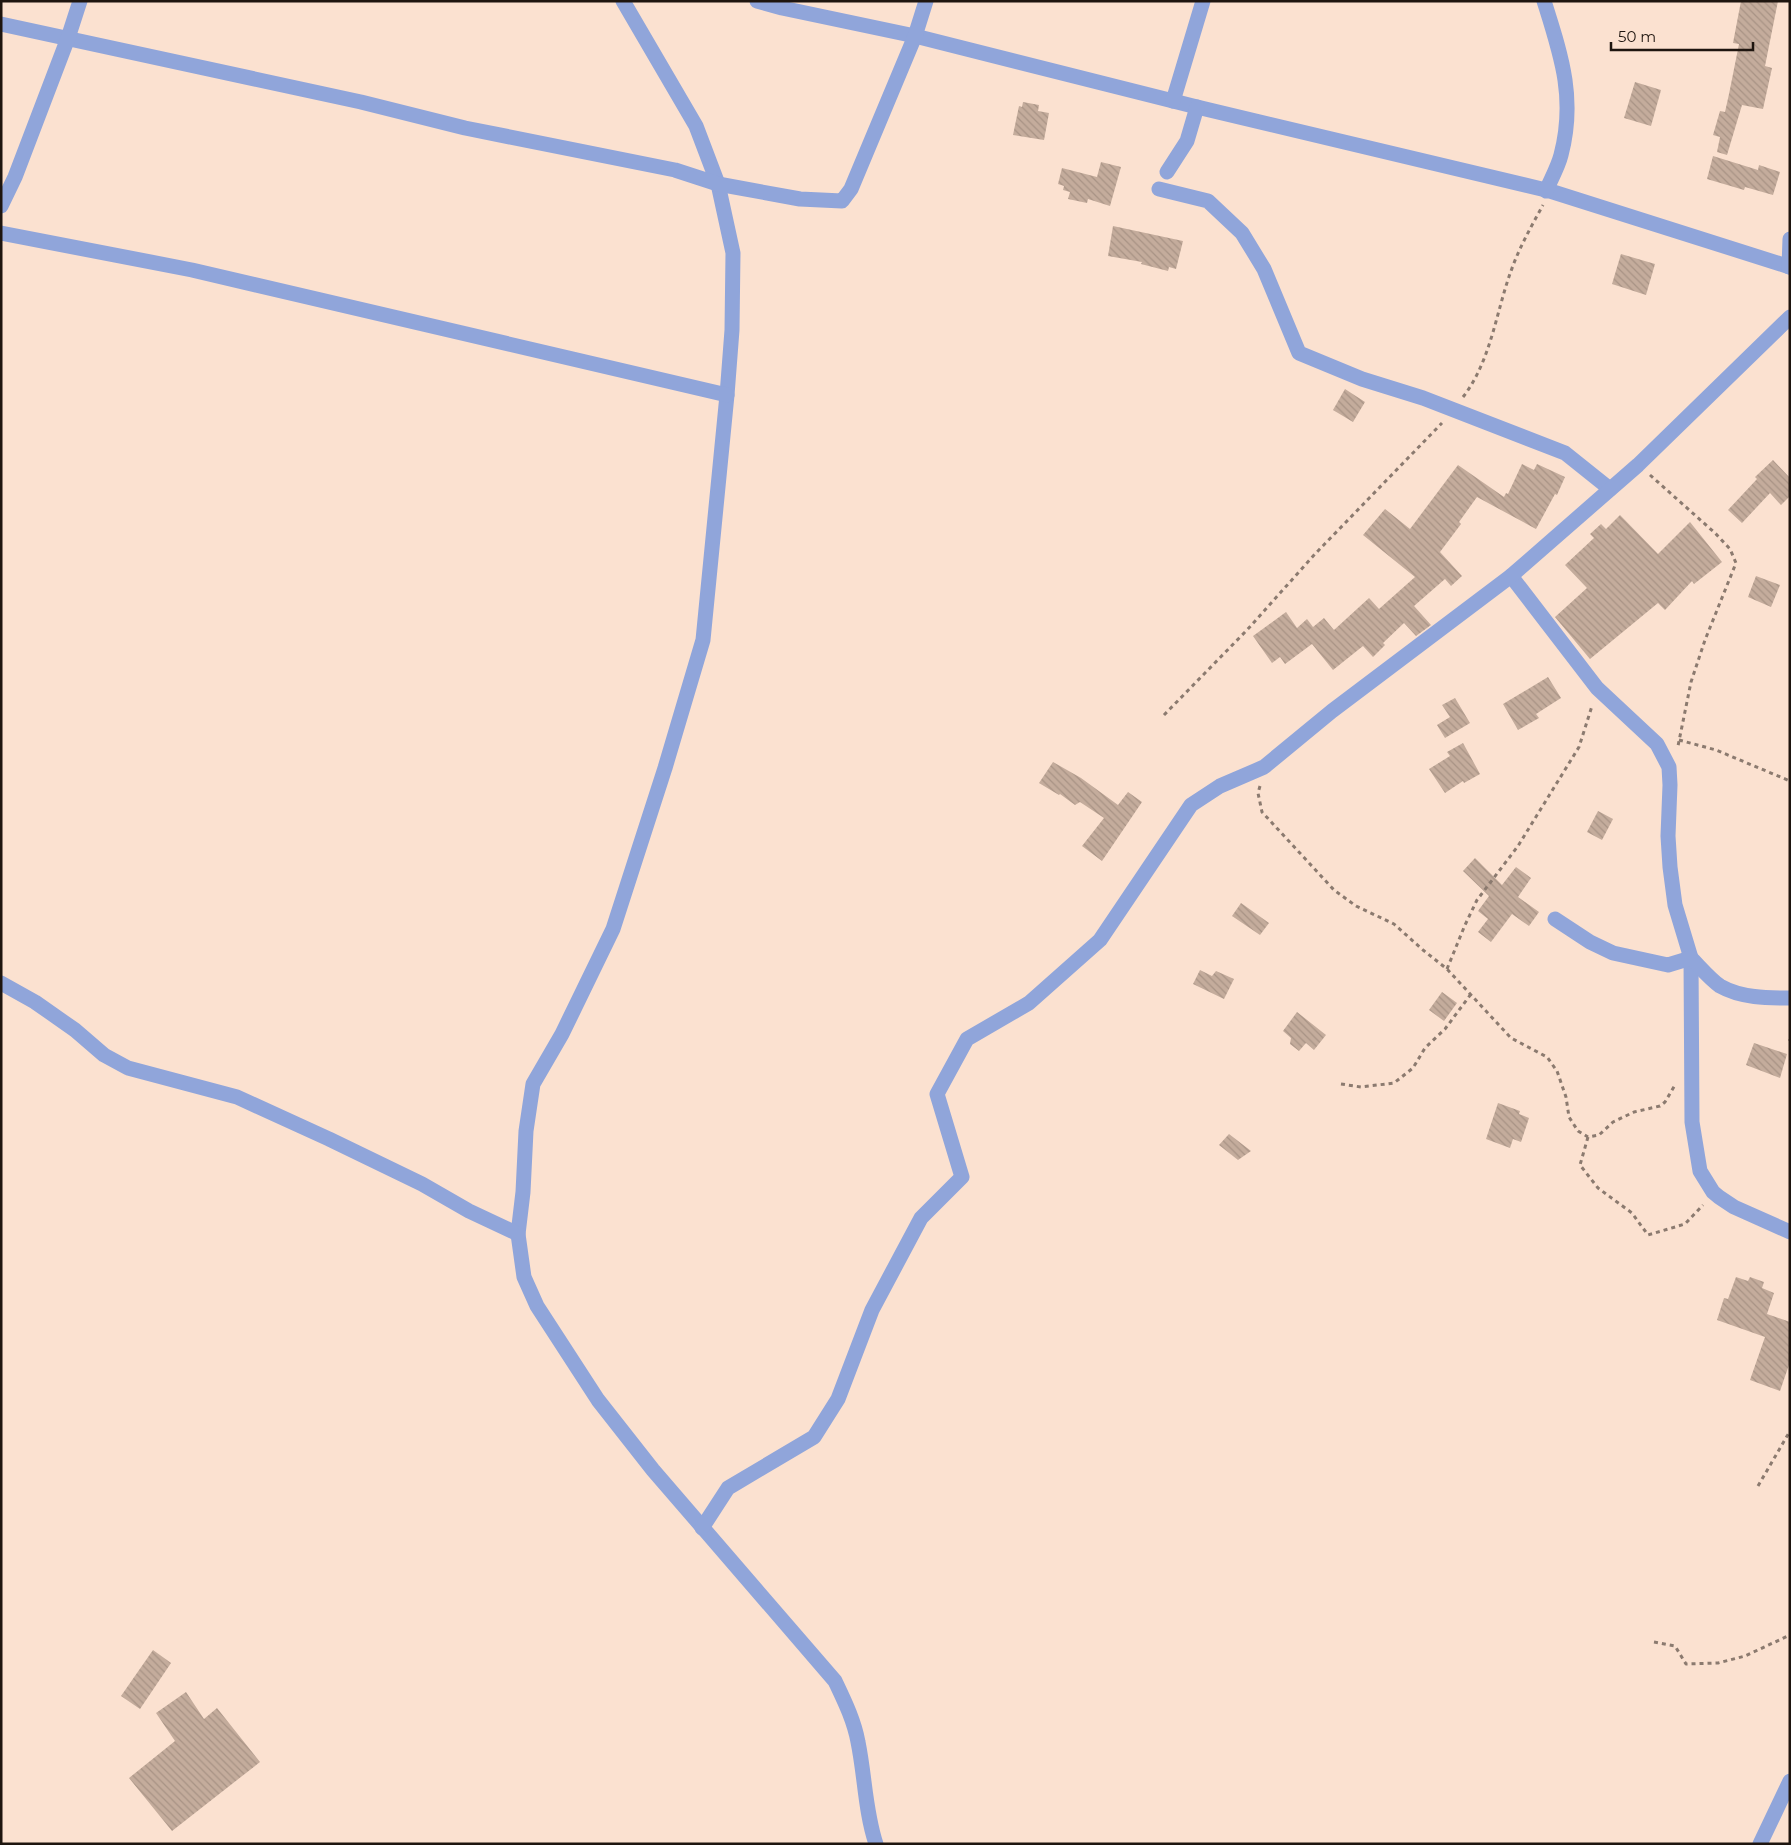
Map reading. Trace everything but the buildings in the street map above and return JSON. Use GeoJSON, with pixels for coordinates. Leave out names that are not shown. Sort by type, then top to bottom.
{"type":"FeatureCollection","features":[{"type":"Feature","properties":{"kind":"street"},"geometry":{"type":"LineString","coordinates":[[1,206],[15,177],[68,38],[80,1]]}},
{"type":"Feature","properties":{"kind":"street"},"geometry":{"type":"LineString","coordinates":[[623,1],[696,126],[718,184],[733,253],[732,330],[727,396],[703,640],[614,928],[562,1034],[533,1084],[526,1131],[523,1192],[518,1234],[524,1277],[537,1306],[598,1400],[653,1470],[835,1681],[848,1707],[858,1741],[872,1832],[876,1844]]}},
{"type":"Feature","properties":{"kind":"street"},"geometry":{"type":"LineString","coordinates":[[757,1],[915,36],[1197,107],[1548,191],[1789,267],[1790,240]]}},
{"type":"Feature","properties":{"kind":"street"},"geometry":{"type":"LineString","coordinates":[[1,24],[352,100],[465,128],[675,170],[718,184],[800,199],[842,201],[851,189],[915,36],[926,1]]}},
{"type":"Feature","properties":{"kind":"street"},"geometry":{"type":"LineString","coordinates":[[1173,101],[1203,1]]}},
{"type":"Feature","properties":{"kind":"street"},"geometry":{"type":"LineString","coordinates":[[1544,1],[1566,77],[1568,102],[1566,132],[1560,157],[1548,191]]}},
{"type":"Feature","properties":{"kind":"street"},"geometry":{"type":"LineString","coordinates":[[1167,172],[1187,141],[1197,107]]}},
{"type":"Feature","properties":{"kind":"street"},"geometry":{"type":"LineString","coordinates":[[1159,189],[1208,201],[1242,233],[1264,269],[1299,353],[1362,379],[1452,409],[1564,453],[1610,489]]}},
{"type":"Feature","properties":{"kind":"street"},"geometry":{"type":"LineString","coordinates":[[1,233],[192,270],[727,396]]}},
{"type":"Feature","properties":{"kind":"street"},"geometry":{"type":"LineString","coordinates":[[702,1528],[728,1488],[814,1437],[838,1398],[872,1310],[921,1218],[962,1176],[937,1094],[967,1039],[1029,1003],[1100,940],[1191,805],[1220,786],[1264,767],[1332,711],[1511,576],[1638,465],[1790,317]]}},
{"type":"Feature","properties":{"kind":"street"},"geometry":{"type":"LineString","coordinates":[[1511,576],[1597,688],[1657,744],[1668,767],[1670,785],[1668,836],[1670,868],[1675,906],[1692,958],[1692,1122],[1700,1171],[1713,1192],[1719,1197],[1790,1232]]}},
{"type":"Feature","properties":{"kind":"street"},"geometry":{"type":"LineString","coordinates":[[1555,919],[1590,942],[1613,954],[1668,966],[1692,958]]}},
{"type":"Feature","properties":{"kind":"street"},"geometry":{"type":"LineString","coordinates":[[1692,958],[1720,985],[1740,994],[1770,998],[1790,998]]}},
{"type":"Feature","properties":{"kind":"street"},"geometry":{"type":"LineString","coordinates":[[1,983],[35,1002],[75,1030],[104,1055],[128,1068],[237,1097],[330,1139],[422,1184],[469,1211],[518,1234]]}},
{"type":"Feature","properties":{"kind":"street"},"geometry":{"type":"LineString","coordinates":[[1760,1844],[1790,1781]]}},
{"type":"Feature","properties":{"kind":"path"},"geometry":{"type":"LineString","coordinates":[[1164,715],[1247,630],[1315,554],[1438,427],[1472,385],[1492,334],[1510,272],[1523,240],[1548,191]]}},
{"type":"Feature","properties":{"kind":"path"},"geometry":{"type":"LineString","coordinates":[[1638,465],[1715,533],[1730,549],[1736,563],[1705,640],[1691,682],[1677,749]]}},
{"type":"Feature","properties":{"kind":"path"},"geometry":{"type":"LineString","coordinates":[[1448,969],[1477,900],[1518,846],[1579,747],[1597,688]]}},
{"type":"Feature","properties":{"kind":"path"},"geometry":{"type":"LineString","coordinates":[[1679,740],[1716,750],[1790,781]]}},
{"type":"Feature","properties":{"kind":"path"},"geometry":{"type":"LineString","coordinates":[[1264,767],[1258,794],[1262,812],[1334,890],[1356,906],[1394,924],[1448,969],[1511,1038],[1547,1057],[1557,1071],[1566,1097],[1569,1117],[1578,1131],[1588,1137],[1599,1135],[1613,1122],[1634,1112],[1660,1106],[1665,1102],[1692,1057]]}},
{"type":"Feature","properties":{"kind":"path"},"geometry":{"type":"LineString","coordinates":[[1341,1084],[1360,1086],[1394,1083],[1413,1068],[1425,1048],[1445,1029],[1471,994]]}},
{"type":"Feature","properties":{"kind":"path"},"geometry":{"type":"LineString","coordinates":[[1588,1137],[1580,1165],[1598,1188],[1632,1213],[1648,1235],[1685,1224],[1700,1207],[1719,1197]]}},
{"type":"Feature","properties":{"kind":"path"},"geometry":{"type":"LineString","coordinates":[[1758,1486],[1790,1431]]}},
{"type":"Feature","properties":{"kind":"path"},"geometry":{"type":"LineString","coordinates":[[1654,1642],[1675,1646],[1686,1664],[1718,1663],[1745,1656],[1790,1635]]}}]}
